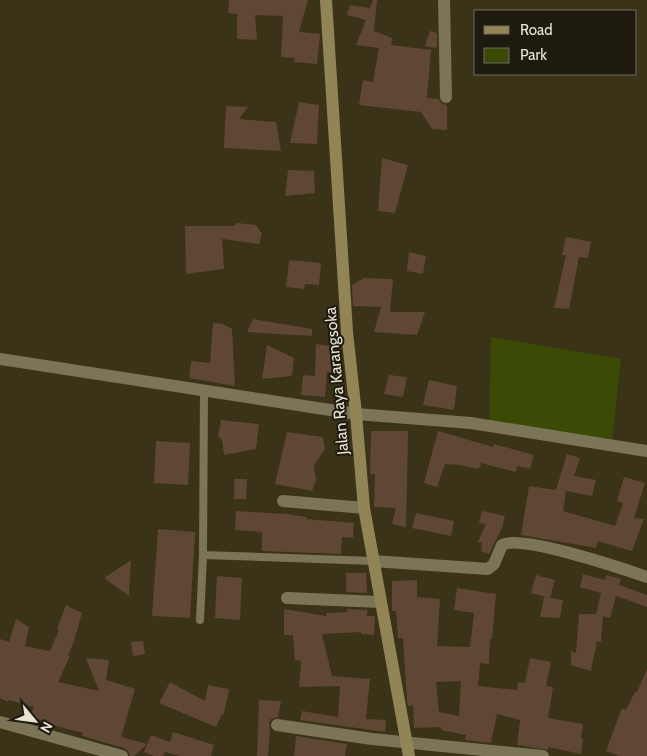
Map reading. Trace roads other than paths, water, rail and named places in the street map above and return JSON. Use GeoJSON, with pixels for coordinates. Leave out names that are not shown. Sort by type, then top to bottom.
{"type":"FeatureCollection","features":[{"type":"Feature","properties":{"kind":"main road","name":"Jalan Raya Karangsoka"},"geometry":{"type":"LineString","coordinates":[[326,0],[347,332],[364,508],[409,756]]}},
{"type":"Feature","properties":{"kind":"street"},"geometry":{"type":"LineString","coordinates":[[444,0],[446,97]]}},
{"type":"Feature","properties":{"kind":"street"},"geometry":{"type":"LineString","coordinates":[[0,359],[356,414],[471,422],[647,450]]}},
{"type":"Feature","properties":{"kind":"street"},"geometry":{"type":"LineString","coordinates":[[283,501],[364,508]]}},
{"type":"Feature","properties":{"kind":"street"},"geometry":{"type":"LineString","coordinates":[[373,561],[488,569],[494,564],[502,545],[510,542],[555,549],[647,577]]}},
{"type":"Feature","properties":{"kind":"street"},"geometry":{"type":"LineString","coordinates":[[287,598],[380,602]]}},
{"type":"Feature","properties":{"kind":"street"},"geometry":{"type":"LineString","coordinates":[[0,722],[122,756]]}},
{"type":"Feature","properties":{"kind":"street"},"geometry":{"type":"LineString","coordinates":[[277,725],[407,743],[543,756]]}},
{"type":"Feature","properties":{"kind":"lane"},"geometry":{"type":"LineString","coordinates":[[200,620],[203,555],[204,390]]}},
{"type":"Feature","properties":{"kind":"lane"},"geometry":{"type":"LineString","coordinates":[[203,555],[373,561]]}}]}
